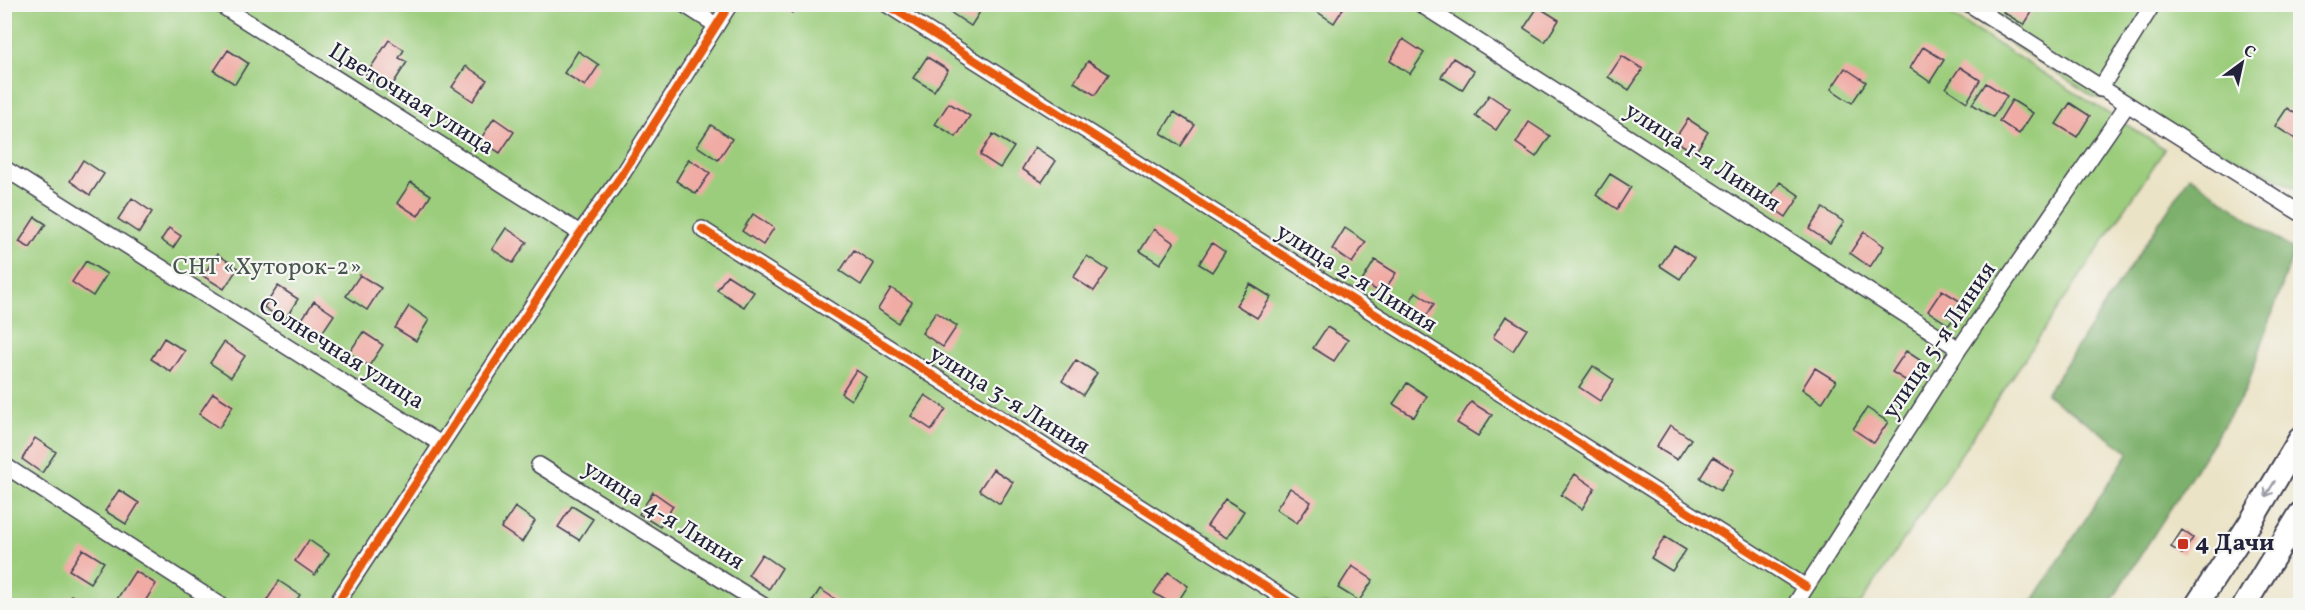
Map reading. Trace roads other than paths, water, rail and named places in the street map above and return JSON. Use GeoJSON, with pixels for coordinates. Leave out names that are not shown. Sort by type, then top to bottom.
{"type":"FeatureCollection","features":[{"type":"Feature","properties":{"kind":"main road"},"geometry":{"type":"LineString","coordinates":[[2196,606],[2301,439]]}},
{"type":"Feature","properties":{"kind":"main road"},"geometry":{"type":"LineString","coordinates":[[2244,606],[2301,514]]}},
{"type":"Feature","properties":{"kind":"street","name":"Цветочная улица"},"geometry":{"type":"LineString","coordinates":[[219,4],[580,233]]}},
{"type":"Feature","properties":{"kind":"street"},"geometry":{"type":"LineString","coordinates":[[683,4],[716,25]]}},
{"type":"Feature","properties":{"kind":"street"},"geometry":{"type":"LineString","coordinates":[[335,606],[580,233],[623,173],[730,4]]}},
{"type":"Feature","properties":{"kind":"street","name":"улица 2-я Линия"},"geometry":{"type":"LineString","coordinates":[[886,4],[1806,587]]}},
{"type":"Feature","properties":{"kind":"street","name":"улица 1-я Линия"},"geometry":{"type":"LineString","coordinates":[[1420,4],[1959,349]]}},
{"type":"Feature","properties":{"kind":"street"},"geometry":{"type":"LineString","coordinates":[[1969,4],[2100,89],[2301,213]]}},
{"type":"Feature","properties":{"kind":"street"},"geometry":{"type":"LineString","coordinates":[[2100,89],[2153,4]]}},
{"type":"Feature","properties":{"kind":"street","name":"улица 5-я Линия"},"geometry":{"type":"LineString","coordinates":[[1794,606],[1959,349],[2127,105]]}},
{"type":"Feature","properties":{"kind":"street","name":"Солнечная улица"},"geometry":{"type":"LineString","coordinates":[[4,168],[441,444]]}},
{"type":"Feature","properties":{"kind":"street","name":"улица 3-я Линия"},"geometry":{"type":"LineString","coordinates":[[702,229],[1296,606]]}},
{"type":"Feature","properties":{"kind":"street"},"geometry":{"type":"LineString","coordinates":[[4,465],[222,606]]}},
{"type":"Feature","properties":{"kind":"street","name":"улица 4-я Линия"},"geometry":{"type":"LineString","coordinates":[[539,465],[764,606]]}},
{"type":"Feature","properties":{"kind":"place","name":"4 Дачи"},"geometry":{"type":"Point","coordinates":[2183,544]}},
{"type":"Feature","properties":{"kind":"park label","name":"СНТ «Хуторок-2»"},"geometry":{"type":"Point","coordinates":[267,268]}}]}
